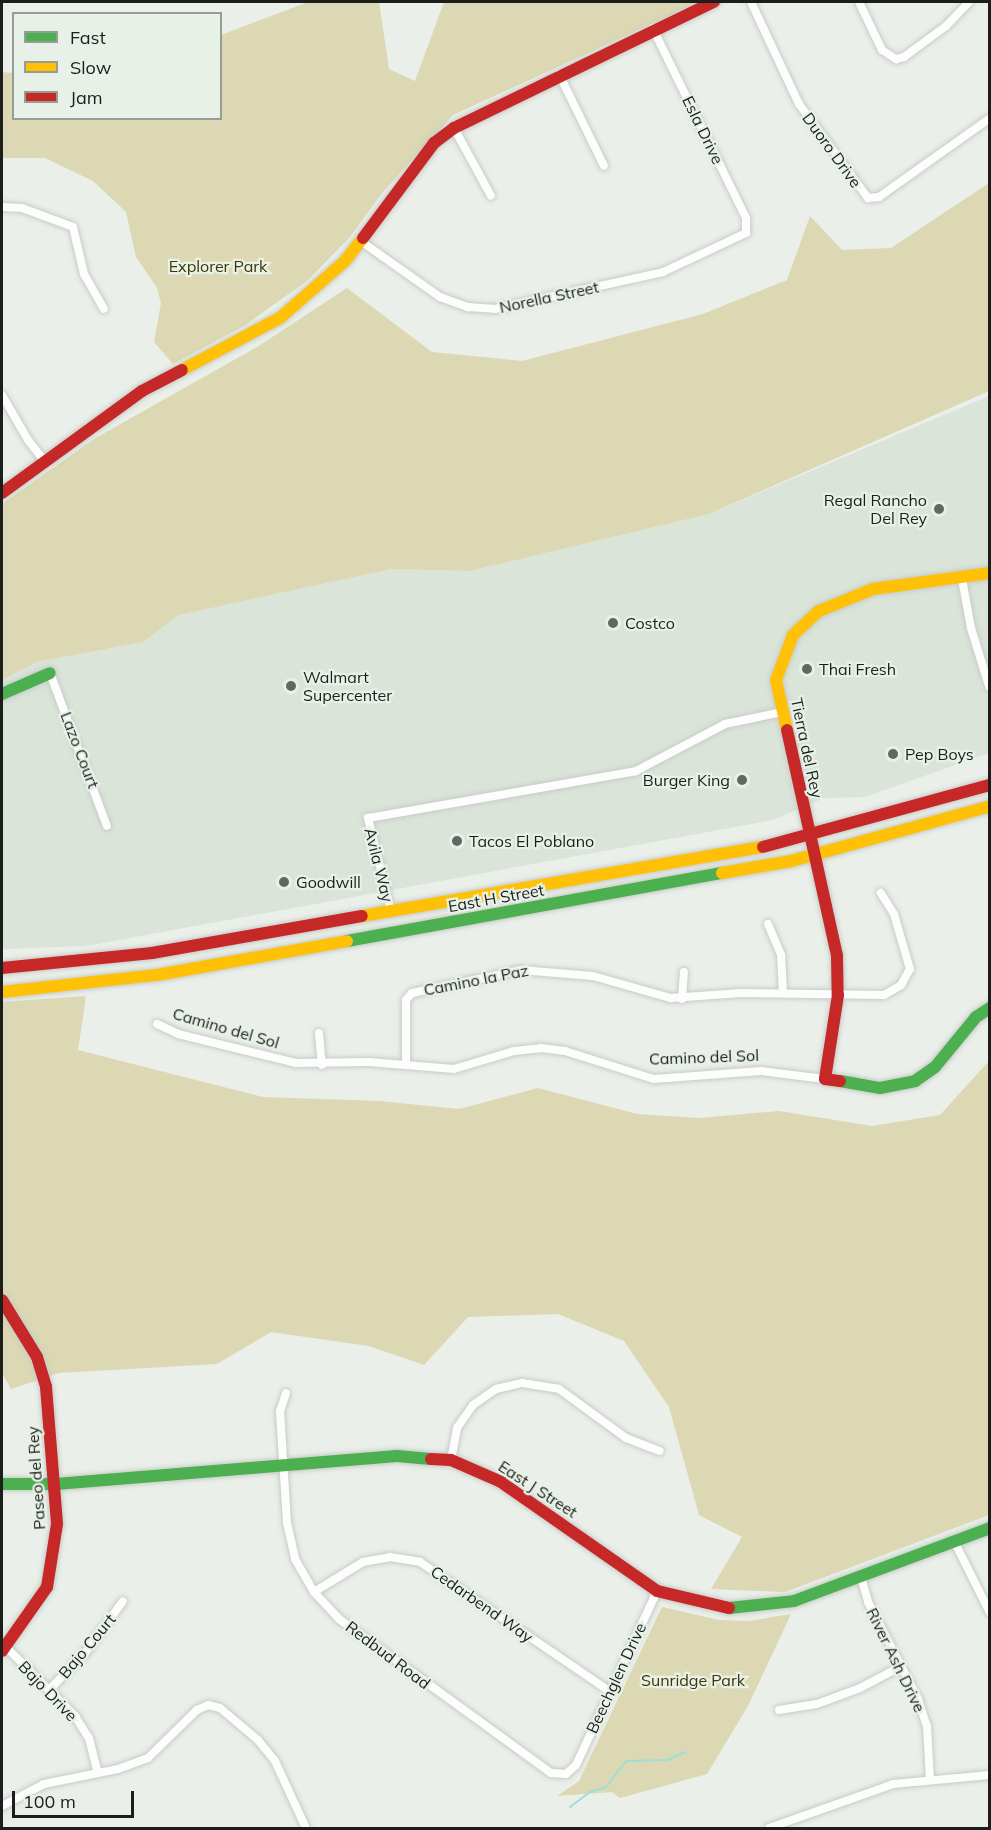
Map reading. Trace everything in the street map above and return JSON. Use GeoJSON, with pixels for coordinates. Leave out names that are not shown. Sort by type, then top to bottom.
{"type":"FeatureCollection","features":[{"type":"Feature","properties":{"kind":"street"},"geometry":{"type":"LineString","coordinates":[[2,494],[142,391],[280,318],[362,242],[434,143],[454,128],[559,74],[714,2]]}},
{"type":"Feature","properties":{"kind":"street","name":"Duoro Drive"},"geometry":{"type":"LineString","coordinates":[[751,2],[799,104],[868,198],[879,197],[990,118]]}},
{"type":"Feature","properties":{"kind":"street"},"geometry":{"type":"LineString","coordinates":[[859,2],[882,50],[896,59],[904,57],[946,26],[969,2]]}},
{"type":"Feature","properties":{"kind":"street","name":"Esla Drive"},"geometry":{"type":"LineString","coordinates":[[653,29],[746,218],[746,233]]}},
{"type":"Feature","properties":{"kind":"street"},"geometry":{"type":"LineString","coordinates":[[559,74],[604,166]]}},
{"type":"Feature","properties":{"kind":"street"},"geometry":{"type":"LineString","coordinates":[[454,128],[491,196]]}},
{"type":"Feature","properties":{"kind":"street"},"geometry":{"type":"LineString","coordinates":[[2,207],[22,208],[73,227],[84,274],[104,309]]}},
{"type":"Feature","properties":{"kind":"street","name":"Norella Street"},"geometry":{"type":"LineString","coordinates":[[362,242],[440,297],[486,309],[663,272],[746,233]]}},
{"type":"Feature","properties":{"kind":"street"},"geometry":{"type":"LineString","coordinates":[[2,396],[28,440],[45,462]]}},
{"type":"Feature","properties":{"kind":"street","name":"Tierra del Rey"},"geometry":{"type":"LineString","coordinates":[[825,1079],[838,995],[837,956],[776,680],[783,652],[803,622],[819,611],[873,589],[962,579],[990,573]]}},
{"type":"Feature","properties":{"kind":"street"},"geometry":{"type":"LineString","coordinates":[[962,579],[971,628],[989,686]]}},
{"type":"Feature","properties":{"kind":"street"},"geometry":{"type":"LineString","coordinates":[[2,693],[50,674]]}},
{"type":"Feature","properties":{"kind":"street","name":"Lazo Court"},"geometry":{"type":"LineString","coordinates":[[50,674],[107,826]]}},
{"type":"Feature","properties":{"kind":"street","name":"Avila Way"},"geometry":{"type":"LineString","coordinates":[[391,911],[368,818],[636,771],[725,724],[782,712]]}},
{"type":"Feature","properties":{"kind":"street","name":"East H Street"},"geometry":{"type":"LineString","coordinates":[[2,968],[152,953],[810,838],[990,785]]}},
{"type":"Feature","properties":{"kind":"street","name":"East H Street"},"geometry":{"type":"LineString","coordinates":[[2,992],[95,984],[349,941],[815,855],[990,806]]}},
{"type":"Feature","properties":{"kind":"street","name":"Camino la Paz"},"geometry":{"type":"LineString","coordinates":[[406,1065],[406,1000],[412,993],[537,969],[593,976],[682,999],[783,993],[885,995],[896,989],[908,975],[894,914],[881,892]]}},
{"type":"Feature","properties":{"kind":"street"},"geometry":{"type":"LineString","coordinates":[[349,941],[353,934],[387,924],[391,911]]}},
{"type":"Feature","properties":{"kind":"street"},"geometry":{"type":"LineString","coordinates":[[768,924],[781,956],[783,993]]}},
{"type":"Feature","properties":{"kind":"street"},"geometry":{"type":"LineString","coordinates":[[682,999],[684,972]]}},
{"type":"Feature","properties":{"kind":"street","name":"Camino del Sol"},"geometry":{"type":"LineString","coordinates":[[157,1024],[178,1034],[288,1062],[321,1065],[406,1065],[454,1069],[514,1051],[550,1048],[654,1079],[761,1071],[880,1088],[915,1081],[935,1067],[976,1017],[990,1008]]}},
{"type":"Feature","properties":{"kind":"street"},"geometry":{"type":"LineString","coordinates":[[319,1033],[321,1065]]}},
{"type":"Feature","properties":{"kind":"street","name":"Paseo del Rey"},"geometry":{"type":"LineString","coordinates":[[2,1300],[19,1322],[37,1357],[46,1387],[56,1484],[56,1542],[47,1587],[4,1649]]}},
{"type":"Feature","properties":{"kind":"street"},"geometry":{"type":"LineString","coordinates":[[451,1460],[457,1428],[473,1405],[496,1389],[522,1383],[559,1389],[626,1438],[660,1451]]}},
{"type":"Feature","properties":{"kind":"street","name":"Redbud Road"},"geometry":{"type":"LineString","coordinates":[[286,1393],[280,1411],[290,1542],[314,1592],[339,1619],[551,1773],[566,1774],[576,1765]]}},
{"type":"Feature","properties":{"kind":"street","name":"East J Street"},"geometry":{"type":"LineString","coordinates":[[2,1484],[56,1484],[398,1456],[451,1460],[501,1482],[657,1591],[697,1604],[747,1608],[794,1601],[990,1528]]}},
{"type":"Feature","properties":{"kind":"street"},"geometry":{"type":"LineString","coordinates":[[954,1541],[990,1613]]}},
{"type":"Feature","properties":{"kind":"street","name":"Cedarbend Way"},"geometry":{"type":"LineString","coordinates":[[314,1592],[363,1562],[390,1557],[420,1562],[609,1691]]}},
{"type":"Feature","properties":{"kind":"street","name":"River Ash Drive"},"geometry":{"type":"LineString","coordinates":[[861,1577],[926,1723],[930,1779]]}},
{"type":"Feature","properties":{"kind":"street","name":"Beechglen Drive"},"geometry":{"type":"LineString","coordinates":[[576,1765],[657,1591]]}},
{"type":"Feature","properties":{"kind":"street","name":"Bajo Court"},"geometry":{"type":"LineString","coordinates":[[50,1689],[85,1653],[123,1601]]}},
{"type":"Feature","properties":{"kind":"street","name":"Bajo Drive"},"geometry":{"type":"LineString","coordinates":[[4,1649],[50,1689],[75,1716],[89,1738],[97,1771]]}},
{"type":"Feature","properties":{"kind":"street"},"geometry":{"type":"LineString","coordinates":[[779,1710],[817,1704],[860,1688],[900,1667]]}},
{"type":"Feature","properties":{"kind":"street"},"geometry":{"type":"LineString","coordinates":[[2,1806],[44,1784],[128,1766],[148,1758],[197,1710],[208,1706],[220,1708],[246,1728],[275,1761],[306,1828]]}},
{"type":"Feature","properties":{"kind":"street"},"geometry":{"type":"LineString","coordinates":[[769,1828],[893,1784],[990,1775]]}},
{"type":"Feature","properties":{"kind":"shaded area"},"geometry":{"type":"Polygon","coordinates":[[[989,396],[989,753],[865,797],[824,798],[773,820],[86,946],[2,949],[2,680],[37,662],[143,642],[179,615],[391,569],[470,571],[709,514],[989,396]]]}},
{"type":"Feature","properties":{"kind":"green space","name":"Explorer Park"},"geometry":{"type":"Polygon","coordinates":[[[308,2],[379,2],[389,69],[415,81],[444,2],[699,2],[453,115],[382,193],[350,237],[307,281],[244,326],[173,364],[154,342],[161,303],[157,288],[136,257],[126,212],[93,181],[45,158],[2,158],[2,72],[12,73],[12,120],[222,120],[222,35],[308,2]]]}},
{"type":"Feature","properties":{"kind":"green space"},"geometry":{"type":"Polygon","coordinates":[[[989,183],[989,391],[709,514],[470,571],[391,569],[179,615],[143,642],[37,662],[2,680],[2,504],[94,439],[257,347],[347,288],[432,352],[522,361],[703,314],[787,280],[810,216],[842,250],[891,248],[989,183]]]}},
{"type":"Feature","properties":{"kind":"green space"},"geometry":{"type":"Polygon","coordinates":[[[86,996],[78,1050],[263,1097],[379,1101],[459,1109],[538,1088],[637,1114],[699,1118],[779,1111],[872,1126],[940,1115],[989,1061],[989,1515],[785,1592],[711,1589],[742,1537],[699,1515],[669,1407],[624,1341],[558,1314],[468,1317],[424,1365],[369,1346],[271,1332],[217,1364],[59,1373],[11,1389],[2,1373],[2,1002],[86,996]]]}},
{"type":"Feature","properties":{"kind":"green space","name":"Sunridge Park"},"geometry":{"type":"Polygon","coordinates":[[[662,1607],[719,1620],[749,1621],[791,1614],[748,1706],[707,1774],[620,1798],[612,1792],[557,1796],[579,1781],[662,1607]]]}},
{"type":"Feature","properties":{"kind":"waterway"},"geometry":{"type":"LineString","coordinates":[[570,1807],[590,1792],[606,1787],[626,1761],[668,1760],[685,1752]]}},
{"type":"Feature","properties":{"kind":"traffic: fast"},"geometry":{"type":"LineString","coordinates":[[2,694],[50,673]]}},
{"type":"Feature","properties":{"kind":"traffic: fast"},"geometry":{"type":"LineString","coordinates":[[347,941],[722,873]]}},
{"type":"Feature","properties":{"kind":"traffic: fast"},"geometry":{"type":"LineString","coordinates":[[840,1081],[880,1088],[915,1081],[935,1067],[976,1017],[990,1008]]}},
{"type":"Feature","properties":{"kind":"traffic: fast"},"geometry":{"type":"LineString","coordinates":[[2,1484],[56,1484],[397,1456],[431,1459]]}},
{"type":"Feature","properties":{"kind":"traffic: fast"},"geometry":{"type":"LineString","coordinates":[[729,1608],[794,1601],[990,1528]]}},
{"type":"Feature","properties":{"kind":"traffic: slow"},"geometry":{"type":"LineString","coordinates":[[182,370],[280,318],[345,261],[363,238]]}},
{"type":"Feature","properties":{"kind":"traffic: slow"},"geometry":{"type":"LineString","coordinates":[[787,730],[776,680],[793,635],[819,611],[873,589],[990,573]]}},
{"type":"Feature","properties":{"kind":"traffic: slow"},"geometry":{"type":"LineString","coordinates":[[722,873],[791,861],[990,806]]}},
{"type":"Feature","properties":{"kind":"traffic: slow"},"geometry":{"type":"LineString","coordinates":[[362,916],[763,847]]}},
{"type":"Feature","properties":{"kind":"traffic: slow"},"geometry":{"type":"LineString","coordinates":[[2,992],[157,975],[347,941]]}},
{"type":"Feature","properties":{"kind":"traffic: jam"},"geometry":{"type":"LineString","coordinates":[[363,238],[434,143],[454,128],[714,2]]}},
{"type":"Feature","properties":{"kind":"traffic: jam"},"geometry":{"type":"LineString","coordinates":[[2,493],[142,391],[182,370]]}},
{"type":"Feature","properties":{"kind":"traffic: jam"},"geometry":{"type":"LineString","coordinates":[[787,730],[837,956],[838,995],[825,1079],[840,1081]]}},
{"type":"Feature","properties":{"kind":"traffic: jam"},"geometry":{"type":"LineString","coordinates":[[763,847],[990,785]]}},
{"type":"Feature","properties":{"kind":"traffic: jam"},"geometry":{"type":"LineString","coordinates":[[2,968],[152,953],[362,916]]}},
{"type":"Feature","properties":{"kind":"traffic: jam"},"geometry":{"type":"LineString","coordinates":[[2,1300],[37,1357],[46,1387],[57,1524],[47,1587],[2,1651]]}},
{"type":"Feature","properties":{"kind":"traffic: jam"},"geometry":{"type":"LineString","coordinates":[[431,1459],[451,1460],[501,1482],[657,1591],[729,1608]]}},
{"type":"Feature","properties":{"kind":"place","name":"Regal Rancho Del Rey"},"geometry":{"type":"Point","coordinates":[939,509]}},
{"type":"Feature","properties":{"kind":"place","name":"Costco"},"geometry":{"type":"Point","coordinates":[613,623]}},
{"type":"Feature","properties":{"kind":"place","name":"Thai Fresh"},"geometry":{"type":"Point","coordinates":[807,669]}},
{"type":"Feature","properties":{"kind":"place","name":"Walmart Supercenter"},"geometry":{"type":"Point","coordinates":[291,686]}},
{"type":"Feature","properties":{"kind":"place","name":"Pep Boys"},"geometry":{"type":"Point","coordinates":[893,754]}},
{"type":"Feature","properties":{"kind":"place","name":"Burger King"},"geometry":{"type":"Point","coordinates":[742,780]}},
{"type":"Feature","properties":{"kind":"place","name":"Tacos El Poblano"},"geometry":{"type":"Point","coordinates":[457,841]}},
{"type":"Feature","properties":{"kind":"place","name":"Goodwill"},"geometry":{"type":"Point","coordinates":[284,882]}}]}
